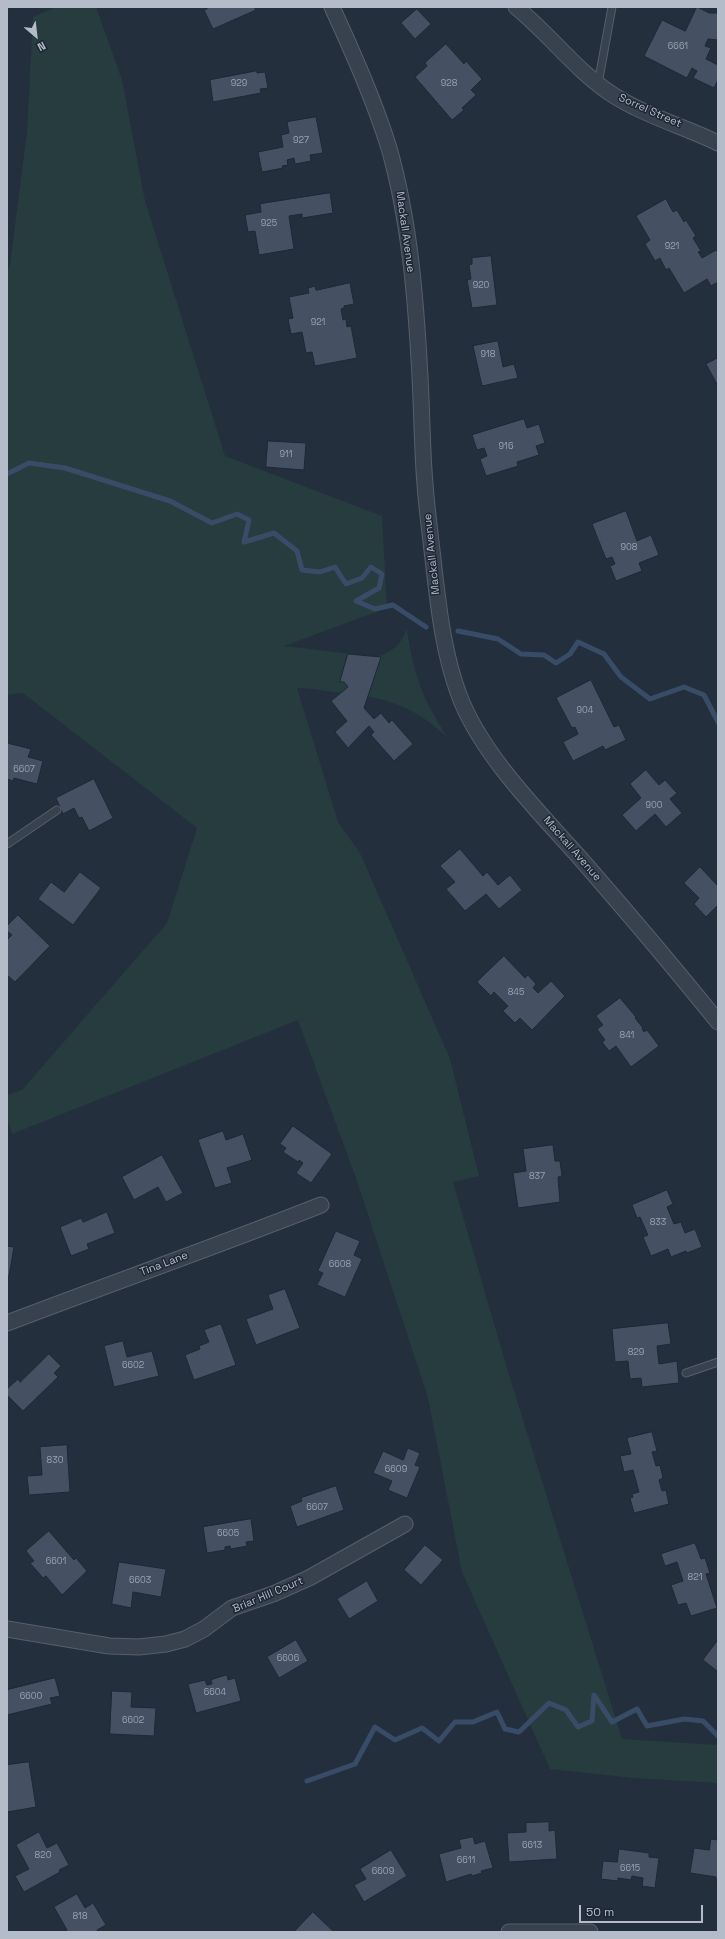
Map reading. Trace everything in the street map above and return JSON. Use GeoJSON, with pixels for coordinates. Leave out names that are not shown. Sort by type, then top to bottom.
{"type":"FeatureCollection","features":[{"type":"Feature","properties":{"kind":"street","name":"Mackall Avenue"},"geometry":{"type":"LineString","coordinates":[[332,7],[363,78],[388,146],[398,184],[408,240],[413,292],[420,376],[425,483],[438,611],[449,666],[460,698],[474,726],[490,751],[521,790],[646,934],[718,1022]]}},
{"type":"Feature","properties":{"kind":"street","name":"Sorrel Street"},"geometry":{"type":"LineString","coordinates":[[516,7],[586,75],[611,93],[640,110],[692,130],[718,143]]}},
{"type":"Feature","properties":{"kind":"street","name":"Tina Lane"},"geometry":{"type":"LineString","coordinates":[[7,1323],[193,1253],[229,1241],[321,1205]]}},
{"type":"Feature","properties":{"kind":"street","name":"Briar Hill Court"},"geometry":{"type":"LineString","coordinates":[[7,1628],[109,1646],[139,1647],[166,1644],[185,1639],[204,1630],[232,1608],[273,1594],[309,1578],[405,1524]]}},
{"type":"Feature","properties":{"kind":"street"},"geometry":{"type":"LineString","coordinates":[[509,1932],[590,1932]]}},
{"type":"Feature","properties":{"kind":"lane"},"geometry":{"type":"LineString","coordinates":[[598,84],[612,7]]}},
{"type":"Feature","properties":{"kind":"lane"},"geometry":{"type":"LineString","coordinates":[[7,844],[57,810]]}},
{"type":"Feature","properties":{"kind":"lane"},"geometry":{"type":"LineString","coordinates":[[686,1373],[718,1362]]}},
{"type":"Feature","properties":{"kind":"green space"},"geometry":{"type":"Polygon","coordinates":[[[56,7],[96,7],[122,80],[145,201],[225,456],[382,516],[387,608],[284,646],[376,657],[387,653],[395,647],[402,639],[407,629],[412,660],[420,686],[439,724],[448,738],[422,717],[381,699],[315,689],[297,688],[338,822],[360,853],[450,1059],[479,1176],[453,1182],[506,1365],[622,1739],[718,1745],[718,1783],[634,1778],[550,1769],[462,1572],[428,1398],[357,1181],[298,1020],[12,1134],[7,1118],[7,1095],[22,1090],[167,923],[197,828],[23,693],[7,695],[7,272],[10,264],[27,132],[33,17],[56,7]]]}},
{"type":"Feature","properties":{"kind":"building"},"geometry":{"type":"Polygon","coordinates":[[[206,7],[254,7],[256,10],[213,29],[204,10],[207,9],[206,7]]]}},
{"type":"Feature","properties":{"kind":"building"},"geometry":{"type":"Polygon","coordinates":[[[697,7],[709,13],[718,13],[718,40],[708,39],[705,46],[711,48],[706,59],[718,65],[718,80],[714,88],[693,78],[697,71],[692,68],[687,78],[644,56],[662,20],[685,31],[697,7]]]}},
{"type":"Feature","properties":{"kind":"building"},"geometry":{"type":"Polygon","coordinates":[[[417,9],[431,24],[415,39],[401,23],[417,9]]]}},
{"type":"Feature","properties":{"kind":"building"},"geometry":{"type":"Polygon","coordinates":[[[446,44],[464,64],[466,61],[482,79],[471,90],[476,95],[462,108],[464,110],[452,120],[415,77],[427,66],[425,63],[446,44]]]}},
{"type":"Feature","properties":{"kind":"building"},"geometry":{"type":"Polygon","coordinates":[[[257,71],[257,73],[265,72],[268,88],[260,89],[261,93],[213,102],[210,80],[257,71]]]}},
{"type":"Feature","properties":{"kind":"building"},"geometry":{"type":"Polygon","coordinates":[[[316,117],[323,153],[310,155],[311,161],[295,164],[294,158],[287,160],[288,165],[282,166],[283,168],[262,172],[258,152],[283,147],[281,135],[289,133],[287,122],[316,117]]]}},
{"type":"Feature","properties":{"kind":"building"},"geometry":{"type":"Polygon","coordinates":[[[330,193],[333,213],[302,218],[302,214],[289,216],[294,249],[259,255],[255,231],[248,232],[245,215],[261,212],[260,204],[330,193]]]}},
{"type":"Feature","properties":{"kind":"building"},"geometry":{"type":"Polygon","coordinates":[[[666,199],[673,212],[677,210],[684,222],[686,220],[696,236],[693,238],[701,251],[698,252],[702,258],[716,250],[718,253],[718,282],[711,286],[707,279],[684,293],[669,268],[666,270],[660,258],[655,261],[645,244],[650,240],[636,216],[666,199]]]}},
{"type":"Feature","properties":{"kind":"building"},"geometry":{"type":"Polygon","coordinates":[[[491,256],[497,305],[472,308],[467,280],[471,279],[469,265],[472,264],[472,258],[491,256]]]}},
{"type":"Feature","properties":{"kind":"building"},"geometry":{"type":"Polygon","coordinates":[[[350,283],[354,304],[344,306],[344,308],[341,309],[343,320],[346,319],[347,327],[351,326],[357,358],[315,366],[312,352],[306,353],[302,332],[291,334],[288,319],[293,318],[289,297],[309,293],[308,288],[315,286],[316,290],[350,283]]]}},
{"type":"Feature","properties":{"kind":"building"},"geometry":{"type":"Polygon","coordinates":[[[498,341],[503,367],[514,364],[518,378],[482,386],[473,346],[498,341]]]}},
{"type":"Feature","properties":{"kind":"building"},"geometry":{"type":"Polygon","coordinates":[[[718,358],[718,386],[706,364],[718,358]]]}},
{"type":"Feature","properties":{"kind":"building"},"geometry":{"type":"Polygon","coordinates":[[[524,419],[527,428],[539,424],[545,443],[536,446],[539,455],[517,462],[518,466],[486,476],[480,459],[487,456],[484,448],[477,450],[472,435],[524,419]]]}},
{"type":"Feature","properties":{"kind":"building"},"geometry":{"type":"Polygon","coordinates":[[[268,441],[306,443],[304,470],[266,467],[268,441]]]}},
{"type":"Feature","properties":{"kind":"building"},"geometry":{"type":"Polygon","coordinates":[[[626,511],[637,541],[651,535],[659,555],[639,563],[642,571],[616,581],[610,566],[615,564],[612,557],[606,559],[592,524],[626,511]]]}},
{"type":"Feature","properties":{"kind":"building"},"geometry":{"type":"Polygon","coordinates":[[[348,654],[381,657],[364,708],[374,719],[381,713],[389,723],[392,720],[413,744],[394,761],[371,735],[374,732],[369,726],[348,748],[335,732],[347,721],[331,701],[348,687],[344,682],[340,682],[348,654]]]}},
{"type":"Feature","properties":{"kind":"building"},"geometry":{"type":"Polygon","coordinates":[[[591,680],[614,727],[619,725],[626,740],[605,750],[603,746],[573,761],[563,742],[578,734],[575,727],[572,728],[556,698],[591,680]]]}},
{"type":"Feature","properties":{"kind":"building"},"geometry":{"type":"Polygon","coordinates":[[[7,743],[31,749],[28,757],[43,761],[37,784],[14,778],[13,781],[7,779],[7,743]]]}},
{"type":"Feature","properties":{"kind":"building"},"geometry":{"type":"Polygon","coordinates":[[[646,770],[659,785],[665,780],[677,793],[670,799],[682,813],[666,827],[655,814],[636,831],[622,815],[641,798],[630,784],[646,770]]]}},
{"type":"Feature","properties":{"kind":"building"},"geometry":{"type":"Polygon","coordinates":[[[94,779],[113,818],[89,831],[82,817],[79,818],[74,808],[63,814],[56,798],[94,779]]]}},
{"type":"Feature","properties":{"kind":"building"},"geometry":{"type":"Polygon","coordinates":[[[460,849],[483,876],[487,872],[498,885],[510,875],[522,890],[499,909],[486,894],[465,911],[446,889],[455,882],[440,866],[460,849]]]}},
{"type":"Feature","properties":{"kind":"building"},"geometry":{"type":"Polygon","coordinates":[[[700,867],[718,886],[718,905],[706,917],[694,904],[699,898],[684,883],[700,867]]]}},
{"type":"Feature","properties":{"kind":"building"},"geometry":{"type":"Polygon","coordinates":[[[80,872],[101,888],[73,925],[38,899],[51,882],[64,892],[80,872]]]}},
{"type":"Feature","properties":{"kind":"building"},"geometry":{"type":"Polygon","coordinates":[[[18,915],[50,946],[15,982],[7,975],[7,940],[12,935],[7,931],[7,926],[18,915]]]}},
{"type":"Feature","properties":{"kind":"building"},"geometry":{"type":"Polygon","coordinates":[[[504,956],[525,978],[528,975],[536,984],[533,988],[538,993],[551,981],[565,996],[532,1030],[520,1018],[515,1023],[503,1011],[508,1006],[494,992],[491,996],[477,982],[504,956]]]}},
{"type":"Feature","properties":{"kind":"building"},"geometry":{"type":"Polygon","coordinates":[[[620,998],[636,1017],[635,1018],[643,1028],[642,1029],[644,1032],[647,1030],[659,1046],[631,1067],[616,1046],[609,1051],[602,1042],[605,1040],[597,1029],[603,1025],[596,1016],[620,998]]]}},
{"type":"Feature","properties":{"kind":"building"},"geometry":{"type":"Polygon","coordinates":[[[293,1126],[332,1154],[311,1183],[296,1173],[303,1163],[299,1160],[298,1162],[283,1152],[286,1148],[280,1144],[293,1126]]]}},
{"type":"Feature","properties":{"kind":"building"},"geometry":{"type":"Polygon","coordinates":[[[223,1131],[226,1140],[243,1134],[252,1160],[227,1168],[232,1183],[215,1188],[198,1140],[223,1131]]]}},
{"type":"Feature","properties":{"kind":"building"},"geometry":{"type":"Polygon","coordinates":[[[553,1145],[555,1161],[560,1161],[562,1176],[558,1177],[560,1202],[518,1208],[513,1173],[526,1171],[523,1149],[553,1145]]]}},
{"type":"Feature","properties":{"kind":"building"},"geometry":{"type":"Polygon","coordinates":[[[162,1155],[183,1193],[166,1202],[158,1187],[134,1200],[122,1177],[162,1155]]]}},
{"type":"Feature","properties":{"kind":"building"},"geometry":{"type":"Polygon","coordinates":[[[667,1190],[673,1204],[667,1207],[674,1224],[681,1222],[685,1233],[695,1229],[702,1247],[671,1257],[668,1249],[651,1256],[643,1237],[648,1235],[640,1217],[637,1218],[632,1205],[667,1190]]]}},
{"type":"Feature","properties":{"kind":"building"},"geometry":{"type":"Polygon","coordinates":[[[107,1212],[115,1233],[87,1244],[89,1249],[71,1256],[60,1227],[81,1218],[83,1222],[107,1212]]]}},
{"type":"Feature","properties":{"kind":"building"},"geometry":{"type":"Polygon","coordinates":[[[336,1231],[360,1241],[354,1255],[362,1259],[345,1297],[317,1285],[323,1273],[318,1271],[336,1231]]]}},
{"type":"Feature","properties":{"kind":"building"},"geometry":{"type":"Polygon","coordinates":[[[7,1246],[14,1247],[9,1276],[7,1276],[7,1246]]]}},
{"type":"Feature","properties":{"kind":"building"},"geometry":{"type":"Polygon","coordinates":[[[285,1289],[300,1328],[256,1345],[246,1319],[273,1309],[268,1295],[285,1289]]]}},
{"type":"Feature","properties":{"kind":"building"},"geometry":{"type":"Polygon","coordinates":[[[668,1323],[671,1344],[657,1346],[659,1364],[677,1361],[679,1383],[642,1387],[641,1378],[630,1379],[628,1361],[615,1362],[612,1329],[668,1323]]]}},
{"type":"Feature","properties":{"kind":"building"},"geometry":{"type":"Polygon","coordinates":[[[221,1324],[236,1365],[194,1380],[185,1355],[200,1349],[199,1346],[209,1342],[204,1330],[221,1324]]]}},
{"type":"Feature","properties":{"kind":"building"},"geometry":{"type":"Polygon","coordinates":[[[123,1341],[127,1357],[152,1351],[159,1376],[114,1387],[104,1346],[123,1341]]]}},
{"type":"Feature","properties":{"kind":"building"},"geometry":{"type":"Polygon","coordinates":[[[49,1354],[61,1366],[54,1373],[58,1377],[23,1411],[7,1395],[7,1389],[18,1379],[20,1382],[49,1354]]]}},
{"type":"Feature","properties":{"kind":"building"},"geometry":{"type":"Polygon","coordinates":[[[652,1432],[657,1451],[652,1452],[656,1466],[660,1465],[663,1478],[659,1480],[662,1491],[666,1490],[669,1504],[634,1513],[630,1498],[633,1497],[632,1494],[639,1492],[633,1470],[624,1472],[620,1456],[631,1454],[627,1438],[652,1432]]]}},
{"type":"Feature","properties":{"kind":"building"},"geometry":{"type":"Polygon","coordinates":[[[67,1445],[70,1492],[29,1495],[27,1476],[42,1475],[40,1447],[67,1445]]]}},
{"type":"Feature","properties":{"kind":"building"},"geometry":{"type":"Polygon","coordinates":[[[408,1448],[420,1453],[415,1465],[420,1467],[407,1498],[388,1490],[392,1481],[373,1473],[383,1451],[403,1460],[408,1448]]]}},
{"type":"Feature","properties":{"kind":"building"},"geometry":{"type":"Polygon","coordinates":[[[336,1486],[344,1510],[297,1527],[290,1506],[302,1501],[301,1498],[336,1486]]]}},
{"type":"Feature","properties":{"kind":"building"},"geometry":{"type":"Polygon","coordinates":[[[251,1519],[254,1541],[246,1542],[247,1546],[231,1549],[230,1546],[225,1547],[225,1550],[207,1553],[203,1527],[251,1519]]]}},
{"type":"Feature","properties":{"kind":"building"},"geometry":{"type":"Polygon","coordinates":[[[49,1531],[74,1560],[76,1558],[87,1571],[62,1595],[46,1576],[43,1578],[30,1563],[34,1561],[26,1551],[49,1531]]]}},
{"type":"Feature","properties":{"kind":"building"},"geometry":{"type":"Polygon","coordinates":[[[695,1543],[701,1559],[705,1558],[710,1573],[706,1574],[717,1608],[691,1616],[686,1603],[678,1605],[671,1585],[683,1581],[677,1562],[665,1566],[661,1554],[695,1543]]]}},
{"type":"Feature","properties":{"kind":"building"},"geometry":{"type":"Polygon","coordinates":[[[425,1545],[443,1560],[421,1585],[404,1570],[425,1545]]]}},
{"type":"Feature","properties":{"kind":"building"},"geometry":{"type":"Polygon","coordinates":[[[119,1562],[166,1569],[161,1597],[133,1592],[131,1608],[112,1604],[119,1562]]]}},
{"type":"Feature","properties":{"kind":"building"},"geometry":{"type":"Polygon","coordinates":[[[367,1581],[378,1601],[349,1619],[337,1599],[367,1581]]]}},
{"type":"Feature","properties":{"kind":"building"},"geometry":{"type":"Polygon","coordinates":[[[296,1640],[308,1661],[279,1678],[267,1657],[296,1640]]]}},
{"type":"Feature","properties":{"kind":"building"},"geometry":{"type":"Polygon","coordinates":[[[718,1640],[718,1670],[717,1671],[703,1660],[718,1640]]]}},
{"type":"Feature","properties":{"kind":"building"},"geometry":{"type":"Polygon","coordinates":[[[227,1675],[228,1680],[235,1678],[241,1701],[196,1713],[188,1684],[205,1680],[207,1685],[212,1684],[211,1680],[227,1675]]]}},
{"type":"Feature","properties":{"kind":"building"},"geometry":{"type":"Polygon","coordinates":[[[55,1678],[60,1696],[50,1698],[52,1704],[7,1715],[7,1690],[55,1678]]]}},
{"type":"Feature","properties":{"kind":"building"},"geometry":{"type":"Polygon","coordinates":[[[112,1691],[132,1692],[131,1707],[156,1708],[154,1736],[110,1734],[112,1691]]]}},
{"type":"Feature","properties":{"kind":"building"},"geometry":{"type":"Polygon","coordinates":[[[29,1762],[36,1807],[7,1812],[7,1765],[29,1762]]]}},
{"type":"Feature","properties":{"kind":"building"},"geometry":{"type":"Polygon","coordinates":[[[549,1822],[549,1831],[555,1830],[557,1859],[509,1862],[507,1833],[526,1832],[526,1823],[549,1822]]]}},
{"type":"Feature","properties":{"kind":"building"},"geometry":{"type":"Polygon","coordinates":[[[39,1832],[47,1848],[57,1843],[69,1865],[59,1870],[60,1872],[24,1892],[15,1876],[29,1869],[16,1845],[39,1832]]]}},
{"type":"Feature","properties":{"kind":"building"},"geometry":{"type":"Polygon","coordinates":[[[473,1837],[475,1844],[485,1841],[493,1868],[481,1871],[482,1873],[472,1876],[471,1874],[446,1882],[439,1854],[461,1848],[459,1840],[473,1837]]]}},
{"type":"Feature","properties":{"kind":"building"},"geometry":{"type":"Polygon","coordinates":[[[711,1839],[718,1840],[718,1880],[716,1880],[716,1877],[690,1873],[694,1848],[709,1850],[711,1839]]]}},
{"type":"Feature","properties":{"kind":"building"},"geometry":{"type":"Polygon","coordinates":[[[619,1849],[649,1853],[649,1857],[659,1858],[655,1888],[642,1886],[643,1878],[632,1876],[631,1880],[618,1878],[618,1881],[601,1879],[603,1861],[617,1862],[619,1849]]]}},
{"type":"Feature","properties":{"kind":"building"},"geometry":{"type":"Polygon","coordinates":[[[391,1850],[407,1876],[364,1902],[354,1885],[366,1879],[360,1869],[391,1850]]]}},
{"type":"Feature","properties":{"kind":"building"},"geometry":{"type":"Polygon","coordinates":[[[77,1894],[85,1908],[93,1903],[106,1925],[97,1930],[98,1932],[63,1932],[67,1930],[54,1907],[77,1894]]]}},
{"type":"Feature","properties":{"kind":"building"},"geometry":{"type":"Polygon","coordinates":[[[313,1912],[334,1932],[294,1932],[313,1912]]]}},
{"type":"Feature","properties":{"kind":"waterway"},"geometry":{"type":"LineString","coordinates":[[7,474],[29,463],[65,468],[170,501],[212,523],[237,514],[249,520],[244,542],[274,533],[297,551],[302,570],[320,572],[335,567],[346,584],[362,578],[371,567],[382,574],[379,588],[356,601],[375,609],[393,605],[426,627]]}},
{"type":"Feature","properties":{"kind":"waterway"},"geometry":{"type":"LineString","coordinates":[[458,631],[498,639],[521,654],[544,655],[556,663],[570,654],[578,642],[604,654],[621,677],[650,699],[684,687],[704,695],[718,722]]}},
{"type":"Feature","properties":{"kind":"waterway"},"geometry":{"type":"LineString","coordinates":[[307,1781],[355,1764],[375,1727],[395,1740],[422,1728],[439,1741],[455,1722],[473,1722],[497,1712],[505,1729],[519,1732],[549,1703],[566,1710],[578,1727],[592,1721],[594,1695],[612,1722],[637,1709],[647,1726],[684,1719],[703,1721],[718,1736]]}}]}
